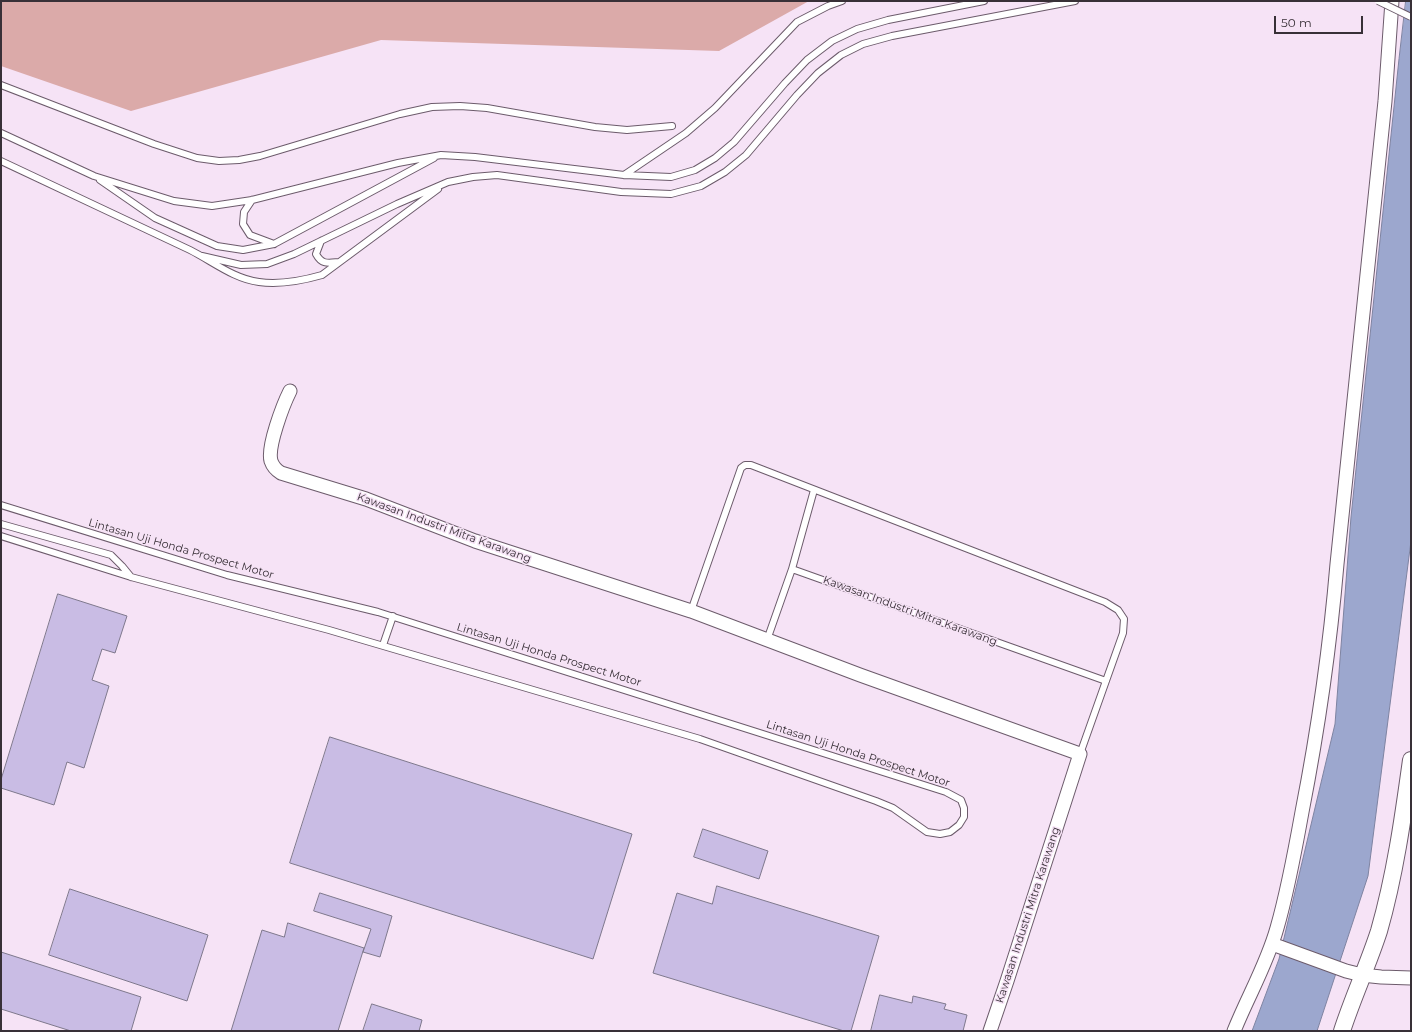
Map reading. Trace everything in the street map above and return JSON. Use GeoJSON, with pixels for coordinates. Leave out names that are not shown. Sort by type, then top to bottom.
{"type":"FeatureCollection","features":[{"type":"Feature","properties":{"kind":"street"},"geometry":{"type":"LineString","coordinates":[[1234,1031],[1276,946],[1310,770],[1331,627],[1385,101],[1392,1]]}},
{"type":"Feature","properties":{"kind":"street","name":"Kawasan Industri Mitra Karawang"},"geometry":{"type":"LineString","coordinates":[[290,391],[278,418],[271,450],[272,465],[274,469],[281,473],[366,499],[475,541],[692,611],[860,675],[1080,754],[990,1031]]}},
{"type":"Feature","properties":{"kind":"street"},"geometry":{"type":"LineString","coordinates":[[1342,1031],[1379,930],[1391,885],[1410,779],[1411,760]]}},
{"type":"Feature","properties":{"kind":"street"},"geometry":{"type":"LineString","coordinates":[[1276,946],[1346,971],[1395,978],[1411,978]]}},
{"type":"Feature","properties":{"kind":"lane"},"geometry":{"type":"LineString","coordinates":[[624,175],[686,132],[715,108],[797,22],[828,6],[842,1]]}},
{"type":"Feature","properties":{"kind":"lane"},"geometry":{"type":"LineString","coordinates":[[1,133],[94,176],[174,201],[212,206],[252,200],[398,163],[441,155],[475,157],[624,175],[671,177],[695,170],[715,158],[734,142],[807,60],[832,41],[857,29],[888,20],[984,1]]}},
{"type":"Feature","properties":{"kind":"lane"},"geometry":{"type":"LineString","coordinates":[[202,256],[241,265],[266,264],[294,254],[397,204],[448,182],[473,177],[497,175],[621,192],[671,194],[702,186],[725,172],[746,155],[797,95],[818,73],[841,55],[863,44],[892,36],[1075,1]]}},
{"type":"Feature","properties":{"kind":"lane"},"geometry":{"type":"LineString","coordinates":[[1378,1],[1411,17]]}},
{"type":"Feature","properties":{"kind":"lane"},"geometry":{"type":"LineString","coordinates":[[1,85],[154,144],[197,158],[219,161],[239,160],[260,156],[400,114],[432,107],[460,106],[487,108],[595,127],[627,130],[672,126]]}},
{"type":"Feature","properties":{"kind":"lane"},"geometry":{"type":"LineString","coordinates":[[94,176],[155,218],[217,246],[244,250],[274,244],[441,155]]}},
{"type":"Feature","properties":{"kind":"lane"},"geometry":{"type":"LineString","coordinates":[[1,161],[202,256],[240,276],[258,282],[281,283],[302,280],[322,274],[448,182]]}},
{"type":"Feature","properties":{"kind":"lane"},"geometry":{"type":"LineString","coordinates":[[252,200],[244,212],[243,224],[250,235],[274,244]]}},
{"type":"Feature","properties":{"kind":"lane"},"geometry":{"type":"LineString","coordinates":[[321,241],[316,254],[319,260],[326,263],[339,262]]}},
{"type":"Feature","properties":{"kind":"lane","name":"Kawasan Industri Mitra Karawang"},"geometry":{"type":"LineString","coordinates":[[692,611],[741,468],[745,465],[751,465],[1105,602],[1118,610],[1124,619],[1124,633],[1080,754]]}},
{"type":"Feature","properties":{"kind":"lane"},"geometry":{"type":"LineString","coordinates":[[767,640],[792,569],[814,490]]}},
{"type":"Feature","properties":{"kind":"lane","name":"Lintasan Uji Honda Prospect Motor"},"geometry":{"type":"LineString","coordinates":[[1,505],[227,575],[393,616],[946,792],[961,800],[964,808],[964,817],[960,825],[950,832],[940,834],[927,832],[893,808],[876,800],[700,739],[383,646],[131,576],[1,536]]}},
{"type":"Feature","properties":{"kind":"lane"},"geometry":{"type":"LineString","coordinates":[[1,524],[111,555],[131,576]]}},
{"type":"Feature","properties":{"kind":"lane","name":"Kawasan Industri Mitra Karawang"},"geometry":{"type":"LineString","coordinates":[[792,569],[1106,681]]}},
{"type":"Feature","properties":{"kind":"lane"},"geometry":{"type":"LineString","coordinates":[[383,646],[393,616]]}},
{"type":"Feature","properties":{"kind":"shaded area"},"geometry":{"type":"Polygon","coordinates":[[[1,1],[809,1],[719,51],[381,40],[131,111],[1,66],[1,1]]]}},
{"type":"Feature","properties":{"kind":"water"},"geometry":{"type":"Polygon","coordinates":[[[1406,1],[1411,1],[1411,541],[1368,876],[1317,1031],[1252,1031],[1279,959],[1335,724],[1351,517],[1406,1]]]}},
{"type":"Feature","properties":{"kind":"building"},"geometry":{"type":"Polygon","coordinates":[[[58,594],[127,616],[115,653],[102,649],[92,680],[109,686],[84,768],[67,762],[54,805],[1,788],[1,780],[58,594]]]}},
{"type":"Feature","properties":{"kind":"building"},"geometry":{"type":"Polygon","coordinates":[[[330,737],[632,834],[593,959],[290,863],[330,737]]]}},
{"type":"Feature","properties":{"kind":"building"},"geometry":{"type":"Polygon","coordinates":[[[703,829],[768,851],[759,879],[694,857],[703,829]]]}},
{"type":"Feature","properties":{"kind":"building"},"geometry":{"type":"Polygon","coordinates":[[[717,886],[879,936],[851,1031],[844,1031],[653,973],[677,893],[712,904],[717,886]]]}},
{"type":"Feature","properties":{"kind":"building"},"geometry":{"type":"Polygon","coordinates":[[[70,889],[208,935],[187,1001],[49,955],[70,889]]]}},
{"type":"Feature","properties":{"kind":"building"},"geometry":{"type":"Polygon","coordinates":[[[320,893],[392,916],[380,957],[363,952],[371,929],[314,911],[320,893]]]}},
{"type":"Feature","properties":{"kind":"building"},"geometry":{"type":"Polygon","coordinates":[[[288,923],[364,948],[338,1031],[231,1031],[262,930],[284,937],[288,923]]]}},
{"type":"Feature","properties":{"kind":"building"},"geometry":{"type":"Polygon","coordinates":[[[1,952],[141,997],[131,1031],[71,1031],[1,1009],[1,952]]]}},
{"type":"Feature","properties":{"kind":"building"},"geometry":{"type":"Polygon","coordinates":[[[880,995],[912,1003],[913,996],[946,1004],[944,1009],[967,1015],[963,1031],[871,1031],[880,995]]]}},
{"type":"Feature","properties":{"kind":"building"},"geometry":{"type":"Polygon","coordinates":[[[372,1004],[422,1020],[419,1031],[363,1031],[372,1004]]]}}]}
